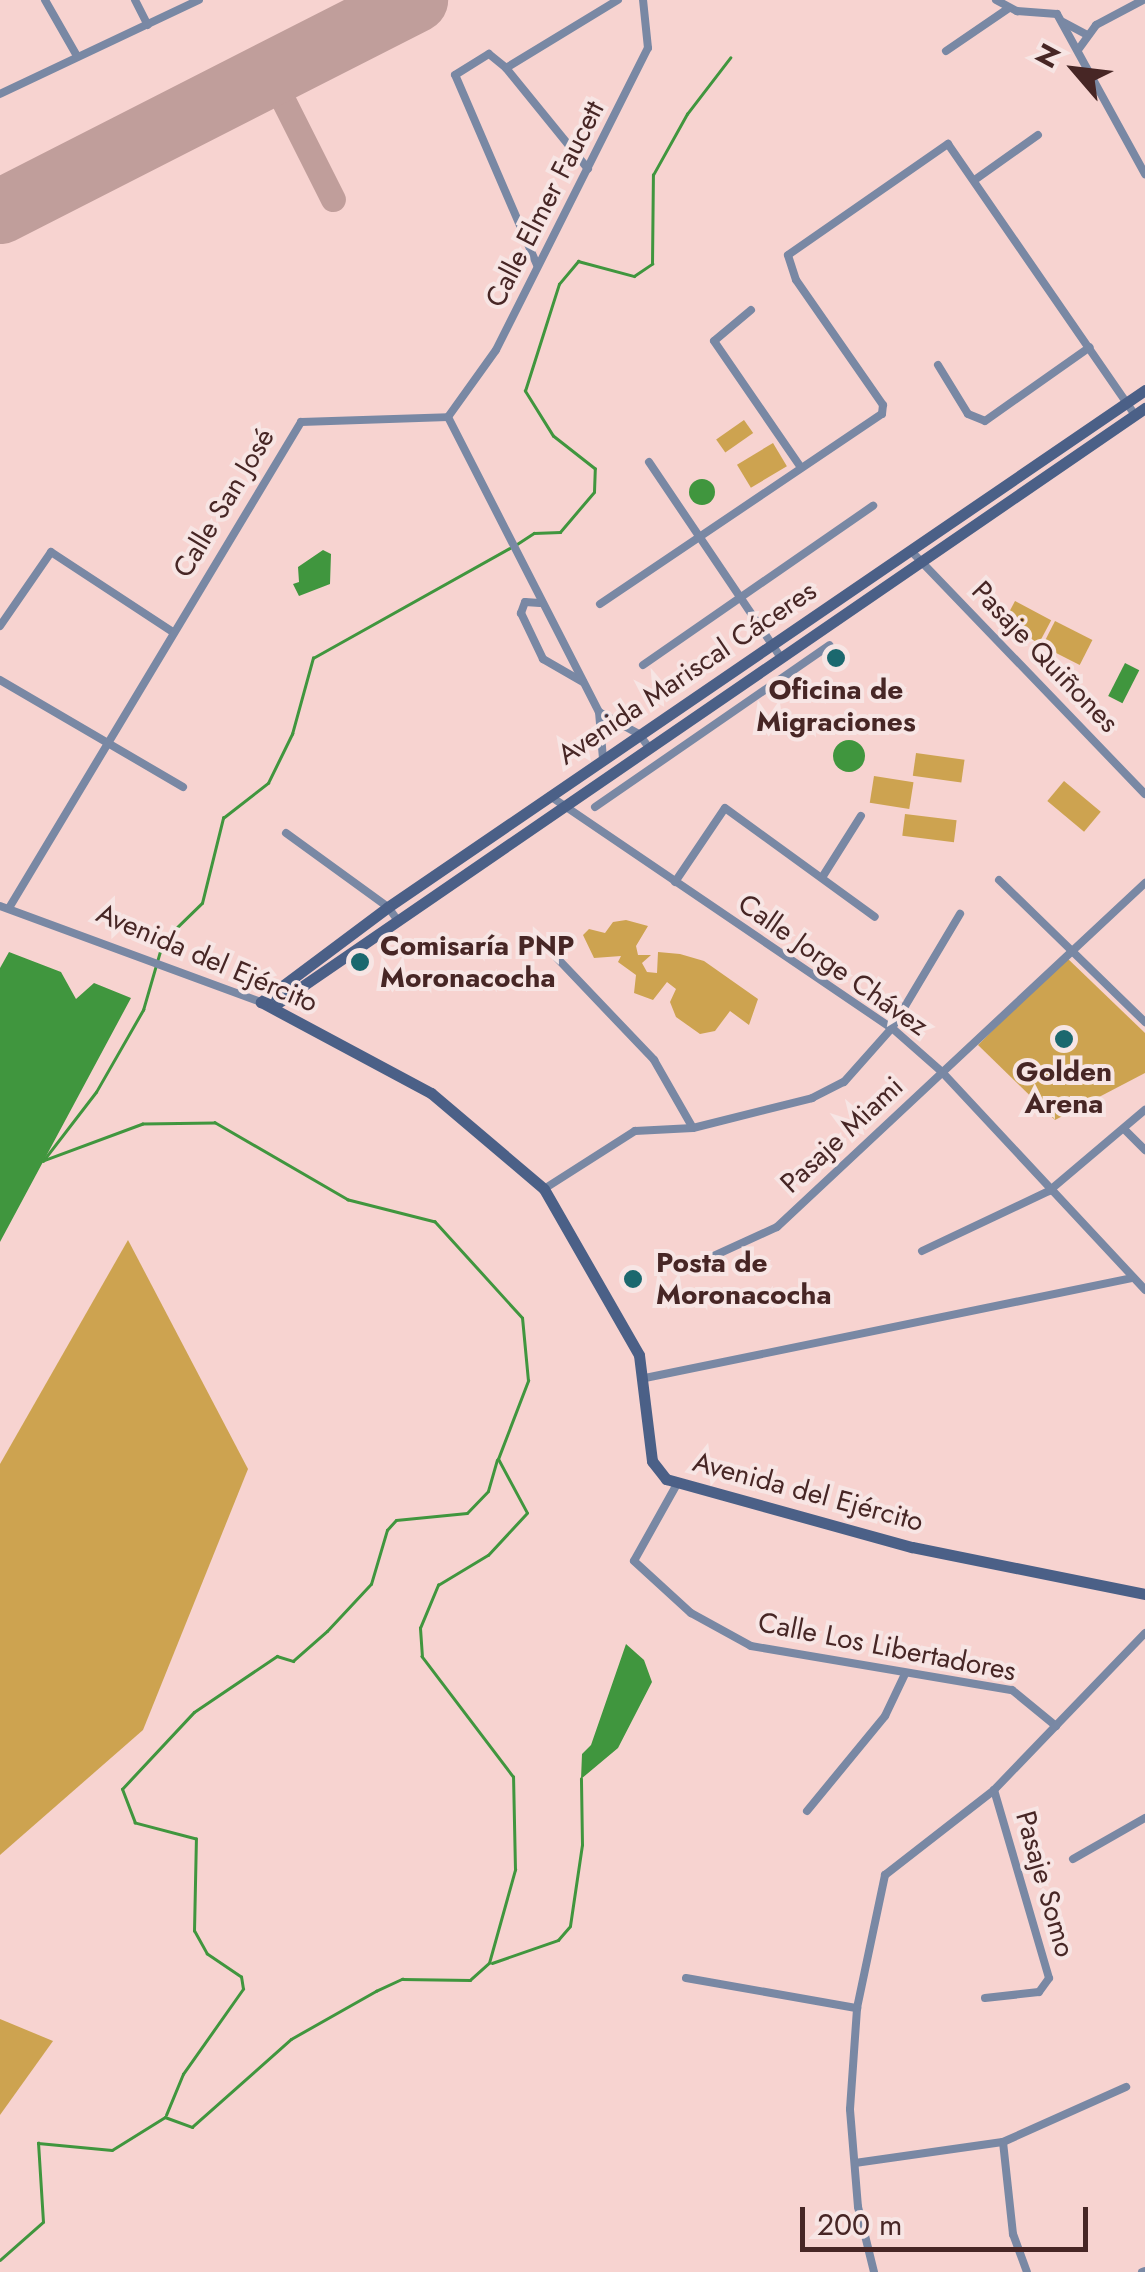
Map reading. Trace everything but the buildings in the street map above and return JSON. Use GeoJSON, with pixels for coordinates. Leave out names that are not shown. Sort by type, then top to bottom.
{"type":"FeatureCollection","features":[{"type":"Feature","properties":{"kind":"main road","name":"Avenida Mariscal Cáceres"},"geometry":{"type":"LineString","coordinates":[[267,1005],[398,921],[780,658],[1145,390]]}},
{"type":"Feature","properties":{"kind":"main road","name":"Avenida Mariscal Cáceres"},"geometry":{"type":"LineString","coordinates":[[267,1005],[388,907],[602,759],[772,645],[1140,412]]}},
{"type":"Feature","properties":{"kind":"main road","name":"Avenida del Ejército"},"geometry":{"type":"LineString","coordinates":[[267,1005],[431,1093],[544,1189],[628,1334],[645,1378],[654,1467],[676,1484],[912,1547],[1144,1595]]}},
{"type":"Feature","properties":{"kind":"street"},"geometry":{"type":"LineString","coordinates":[[45,0],[77,56]]}},
{"type":"Feature","properties":{"kind":"street"},"geometry":{"type":"LineString","coordinates":[[136,0],[148,25]]}},
{"type":"Feature","properties":{"kind":"street"},"geometry":{"type":"LineString","coordinates":[[0,94],[199,0]]}},
{"type":"Feature","properties":{"kind":"street"},"geometry":{"type":"LineString","coordinates":[[506,68],[618,0]]}},
{"type":"Feature","properties":{"kind":"street","name":"Calle Elmer Faucett"},"geometry":{"type":"LineString","coordinates":[[448,417],[496,350],[648,48],[643,0]]}},
{"type":"Feature","properties":{"kind":"street"},"geometry":{"type":"LineString","coordinates":[[996,0],[1009,8],[1060,18],[1086,34]]}},
{"type":"Feature","properties":{"kind":"street"},"geometry":{"type":"LineString","coordinates":[[1056,0],[1060,18],[1144,167]]}},
{"type":"Feature","properties":{"kind":"street"},"geometry":{"type":"LineString","coordinates":[[1078,50],[1086,34],[1144,0]]}},
{"type":"Feature","properties":{"kind":"street"},"geometry":{"type":"LineString","coordinates":[[946,52],[1009,8]]}},
{"type":"Feature","properties":{"kind":"street"},"geometry":{"type":"LineString","coordinates":[[537,270],[538,256],[455,75],[489,54],[506,68],[588,169]]}},
{"type":"Feature","properties":{"kind":"street"},"geometry":{"type":"LineString","coordinates":[[976,179],[1038,135]]}},
{"type":"Feature","properties":{"kind":"street"},"geometry":{"type":"LineString","coordinates":[[600,604],[884,409],[796,280],[788,255],[948,144],[976,179],[1127,403],[1140,412]]}},
{"type":"Feature","properties":{"kind":"street"},"geometry":{"type":"LineString","coordinates":[[751,310],[714,341],[800,466]]}},
{"type":"Feature","properties":{"kind":"street"},"geometry":{"type":"LineString","coordinates":[[938,365],[968,414],[985,421],[1090,347]]}},
{"type":"Feature","properties":{"kind":"street"},"geometry":{"type":"LineString","coordinates":[[448,417],[599,712],[602,759]]}},
{"type":"Feature","properties":{"kind":"street","name":"Calle San José"},"geometry":{"type":"LineString","coordinates":[[4,907],[301,422],[448,417]]}},
{"type":"Feature","properties":{"kind":"street"},"geometry":{"type":"LineString","coordinates":[[649,462],[780,658]]}},
{"type":"Feature","properties":{"kind":"street"},"geometry":{"type":"LineString","coordinates":[[643,665],[874,506]]}},
{"type":"Feature","properties":{"kind":"street"},"geometry":{"type":"LineString","coordinates":[[0,626],[51,552],[173,632]]}},
{"type":"Feature","properties":{"kind":"street","name":"Pasaje Quiñones"},"geometry":{"type":"LineString","coordinates":[[917,556],[1145,794]]}},
{"type":"Feature","properties":{"kind":"street"},"geometry":{"type":"LineString","coordinates":[[540,603],[525,602],[521,613],[543,659],[583,682]]}},
{"type":"Feature","properties":{"kind":"street"},"geometry":{"type":"LineString","coordinates":[[596,807],[830,645]]}},
{"type":"Feature","properties":{"kind":"street"},"geometry":{"type":"LineString","coordinates":[[0,680],[183,786]]}},
{"type":"Feature","properties":{"kind":"street"},"geometry":{"type":"LineString","coordinates":[[599,712],[639,734],[649,748]]}},
{"type":"Feature","properties":{"kind":"street","name":"Calle Jorge Chávez"},"geometry":{"type":"LineString","coordinates":[[550,796],[892,1028],[942,1072],[1145,1290]]}},
{"type":"Feature","properties":{"kind":"street"},"geometry":{"type":"LineString","coordinates":[[675,882],[725,808],[824,876],[875,917]]}},
{"type":"Feature","properties":{"kind":"street"},"geometry":{"type":"LineString","coordinates":[[824,876],[861,816]]}},
{"type":"Feature","properties":{"kind":"street"},"geometry":{"type":"LineString","coordinates":[[286,833],[388,907],[398,921]]}},
{"type":"Feature","properties":{"kind":"street"},"geometry":{"type":"LineString","coordinates":[[999,880],[1145,1022]]}},
{"type":"Feature","properties":{"kind":"street","name":"Pasaje Miami"},"geometry":{"type":"LineString","coordinates":[[683,1270],[777,1227],[1070,948],[1145,883]]}},
{"type":"Feature","properties":{"kind":"street","name":"Avenida del Ejército"},"geometry":{"type":"LineString","coordinates":[[4,907],[90,934],[267,1005]]}},
{"type":"Feature","properties":{"kind":"street"},"geometry":{"type":"LineString","coordinates":[[544,1189],[636,1131],[693,1128],[826,1094],[892,1028],[960,914]]}},
{"type":"Feature","properties":{"kind":"street"},"geometry":{"type":"LineString","coordinates":[[556,958],[647,1051],[693,1128]]}},
{"type":"Feature","properties":{"kind":"street"},"geometry":{"type":"LineString","coordinates":[[922,1251],[1050,1191],[1145,1110]]}},
{"type":"Feature","properties":{"kind":"street"},"geometry":{"type":"LineString","coordinates":[[1124,1130],[1145,1150]]}},
{"type":"Feature","properties":{"kind":"street"},"geometry":{"type":"LineString","coordinates":[[645,1378],[1133,1278]]}},
{"type":"Feature","properties":{"kind":"street","name":"Calle Los Libertadores"},"geometry":{"type":"LineString","coordinates":[[676,1484],[634,1561],[679,1603],[751,1646],[1012,1690],[1056,1726]]}},
{"type":"Feature","properties":{"kind":"street"},"geometry":{"type":"LineString","coordinates":[[874,2272],[850,2109],[858,2008],[885,1875],[994,1790],[1145,1632]]}},
{"type":"Feature","properties":{"kind":"street"},"geometry":{"type":"LineString","coordinates":[[806,1811],[885,1716],[905,1674]]}},
{"type":"Feature","properties":{"kind":"street","name":"Pasaje Somo"},"geometry":{"type":"LineString","coordinates":[[986,1998],[1039,1992],[1049,1978],[994,1790]]}},
{"type":"Feature","properties":{"kind":"street"},"geometry":{"type":"LineString","coordinates":[[1073,1858],[1145,1818]]}},
{"type":"Feature","properties":{"kind":"street"},"geometry":{"type":"LineString","coordinates":[[686,1978],[858,2008]]}},
{"type":"Feature","properties":{"kind":"street"},"geometry":{"type":"LineString","coordinates":[[855,2163],[1003,2142],[1126,2086]]}},
{"type":"Feature","properties":{"kind":"street"},"geometry":{"type":"LineString","coordinates":[[1003,2142],[1013,2234],[1027,2272]]}},
{"type":"Feature","properties":{"kind":"shaded area"},"geometry":{"type":"Polygon","coordinates":[[[744,420],[753,433],[725,453],[716,440],[744,420]]]}},
{"type":"Feature","properties":{"kind":"shaded area"},"geometry":{"type":"Polygon","coordinates":[[[773,443],[787,466],[751,488],[737,465],[773,443]]]}},
{"type":"Feature","properties":{"kind":"shaded area"},"geometry":{"type":"Polygon","coordinates":[[[702,479],[711,483],[715,492],[711,501],[702,505],[693,501],[689,492],[693,483],[702,479]]]}},
{"type":"Feature","properties":{"kind":"shaded area"},"geometry":{"type":"Polygon","coordinates":[[[323,550],[331,554],[330,584],[299,596],[293,584],[299,582],[298,567],[323,550]]]}},
{"type":"Feature","properties":{"kind":"shaded area"},"geometry":{"type":"Polygon","coordinates":[[[1015,601],[1051,620],[1039,643],[1003,624],[1015,601]]]}},
{"type":"Feature","properties":{"kind":"shaded area"},"geometry":{"type":"Polygon","coordinates":[[[1055,621],[1092,640],[1080,665],[1042,646],[1055,621]]]}},
{"type":"Feature","properties":{"kind":"shaded area"},"geometry":{"type":"Polygon","coordinates":[[[1125,663],[1139,670],[1122,703],[1108,696],[1125,663]]]}},
{"type":"Feature","properties":{"kind":"shaded area"},"geometry":{"type":"Polygon","coordinates":[[[849,740],[860,745],[865,756],[860,767],[849,772],[838,767],[833,756],[838,745],[849,740]]]}},
{"type":"Feature","properties":{"kind":"shaded area"},"geometry":{"type":"Polygon","coordinates":[[[916,753],[965,760],[961,783],[913,776],[916,753]]]}},
{"type":"Feature","properties":{"kind":"shaded area"},"geometry":{"type":"Polygon","coordinates":[[[874,776],[914,782],[909,809],[870,803],[874,776]]]}},
{"type":"Feature","properties":{"kind":"shaded area"},"geometry":{"type":"Polygon","coordinates":[[[1064,781],[1101,812],[1084,832],[1047,801],[1064,781]]]}},
{"type":"Feature","properties":{"kind":"shaded area"},"geometry":{"type":"Polygon","coordinates":[[[905,814],[957,820],[954,842],[902,836],[905,814]]]}},
{"type":"Feature","properties":{"kind":"shaded area"},"geometry":{"type":"Polygon","coordinates":[[[626,920],[648,926],[636,946],[638,955],[651,955],[642,963],[647,972],[657,973],[658,952],[704,961],[758,999],[749,1025],[730,1011],[715,1031],[700,1034],[676,1017],[670,1002],[676,989],[667,982],[653,1000],[634,993],[636,975],[618,962],[621,956],[594,958],[583,935],[589,929],[605,933],[613,922],[626,920]]]}},
{"type":"Feature","properties":{"kind":"shaded area"},"geometry":{"type":"Polygon","coordinates":[[[9,952],[61,972],[76,999],[94,983],[131,998],[0,1242],[0,968],[9,952]]]}},
{"type":"Feature","properties":{"kind":"shaded area","name":"Golden Arena"},"geometry":{"type":"Polygon","coordinates":[[[1066,957],[1145,1033],[1145,1073],[1055,1120],[978,1045],[1066,957]]]}},
{"type":"Feature","properties":{"kind":"shaded area"},"geometry":{"type":"Polygon","coordinates":[[[128,1240],[248,1469],[143,1730],[0,1855],[0,1464],[128,1240]]]}},
{"type":"Feature","properties":{"kind":"shaded area"},"geometry":{"type":"Polygon","coordinates":[[[626,1644],[644,1660],[652,1682],[618,1748],[581,1779],[582,1754],[591,1745],[626,1644]]]}},
{"type":"Feature","properties":{"kind":"shaded area"},"geometry":{"type":"Polygon","coordinates":[[[0,2019],[53,2041],[0,2115],[0,2019]]]}},
{"type":"Feature","properties":{"kind":"waterway"},"geometry":{"type":"LineString","coordinates":[[517,544],[534,533],[560,532],[594,492],[595,469],[553,436],[525,391],[559,284],[578,261],[634,276],[652,264],[653,175],[687,114],[730,58]]}},
{"type":"Feature","properties":{"kind":"waterway"},"geometry":{"type":"LineString","coordinates":[[43,1161],[96,1092],[143,1010],[163,941],[202,903],[223,818],[268,783],[292,734],[313,658],[510,548]]}},
{"type":"Feature","properties":{"kind":"waterway"},"geometry":{"type":"LineString","coordinates":[[0,2260],[43,2222],[38,2143],[112,2150],[165,2117],[192,2127],[291,2039],[376,1991],[402,1979],[470,1980],[489,1963],[515,1870],[513,1777],[422,1657],[420,1628],[438,1585],[488,1555],[527,1513],[498,1459],[528,1381],[522,1318],[435,1222],[348,1200],[215,1123],[143,1124],[43,1161]]}},
{"type":"Feature","properties":{"kind":"waterway"},"geometry":{"type":"LineString","coordinates":[[166,2115],[183,2074],[243,1989],[241,1977],[207,1954],[194,1931],[196,1839],[135,1823],[122,1789],[194,1712],[277,1656],[293,1661],[327,1631],[371,1584],[387,1530],[396,1520],[467,1513],[488,1491],[497,1460]]}},
{"type":"Feature","properties":{"kind":"waterway"},"geometry":{"type":"LineString","coordinates":[[492,1963],[558,1940],[570,1926],[582,1845],[581,1779]]}},
{"type":"Feature","properties":{"kind":"taxiway"},"geometry":{"type":"LineString","coordinates":[[270,74],[333,199]]}},
{"type":"Feature","properties":{"kind":"runway"},"geometry":{"type":"LineString","coordinates":[[0,211],[415,0]]}},
{"type":"Feature","properties":{"kind":"place","name":"Oficina de Migraciones"},"geometry":{"type":"Point","coordinates":[836,658]}},
{"type":"Feature","properties":{"kind":"place","name":"Comisaría PNP Moronacocha"},"geometry":{"type":"Point","coordinates":[360,962]}},
{"type":"Feature","properties":{"kind":"place","name":"Golden Arena"},"geometry":{"type":"Point","coordinates":[1064,1039]}},
{"type":"Feature","properties":{"kind":"place","name":"Posta de Moronacocha"},"geometry":{"type":"Point","coordinates":[633,1279]}}]}
